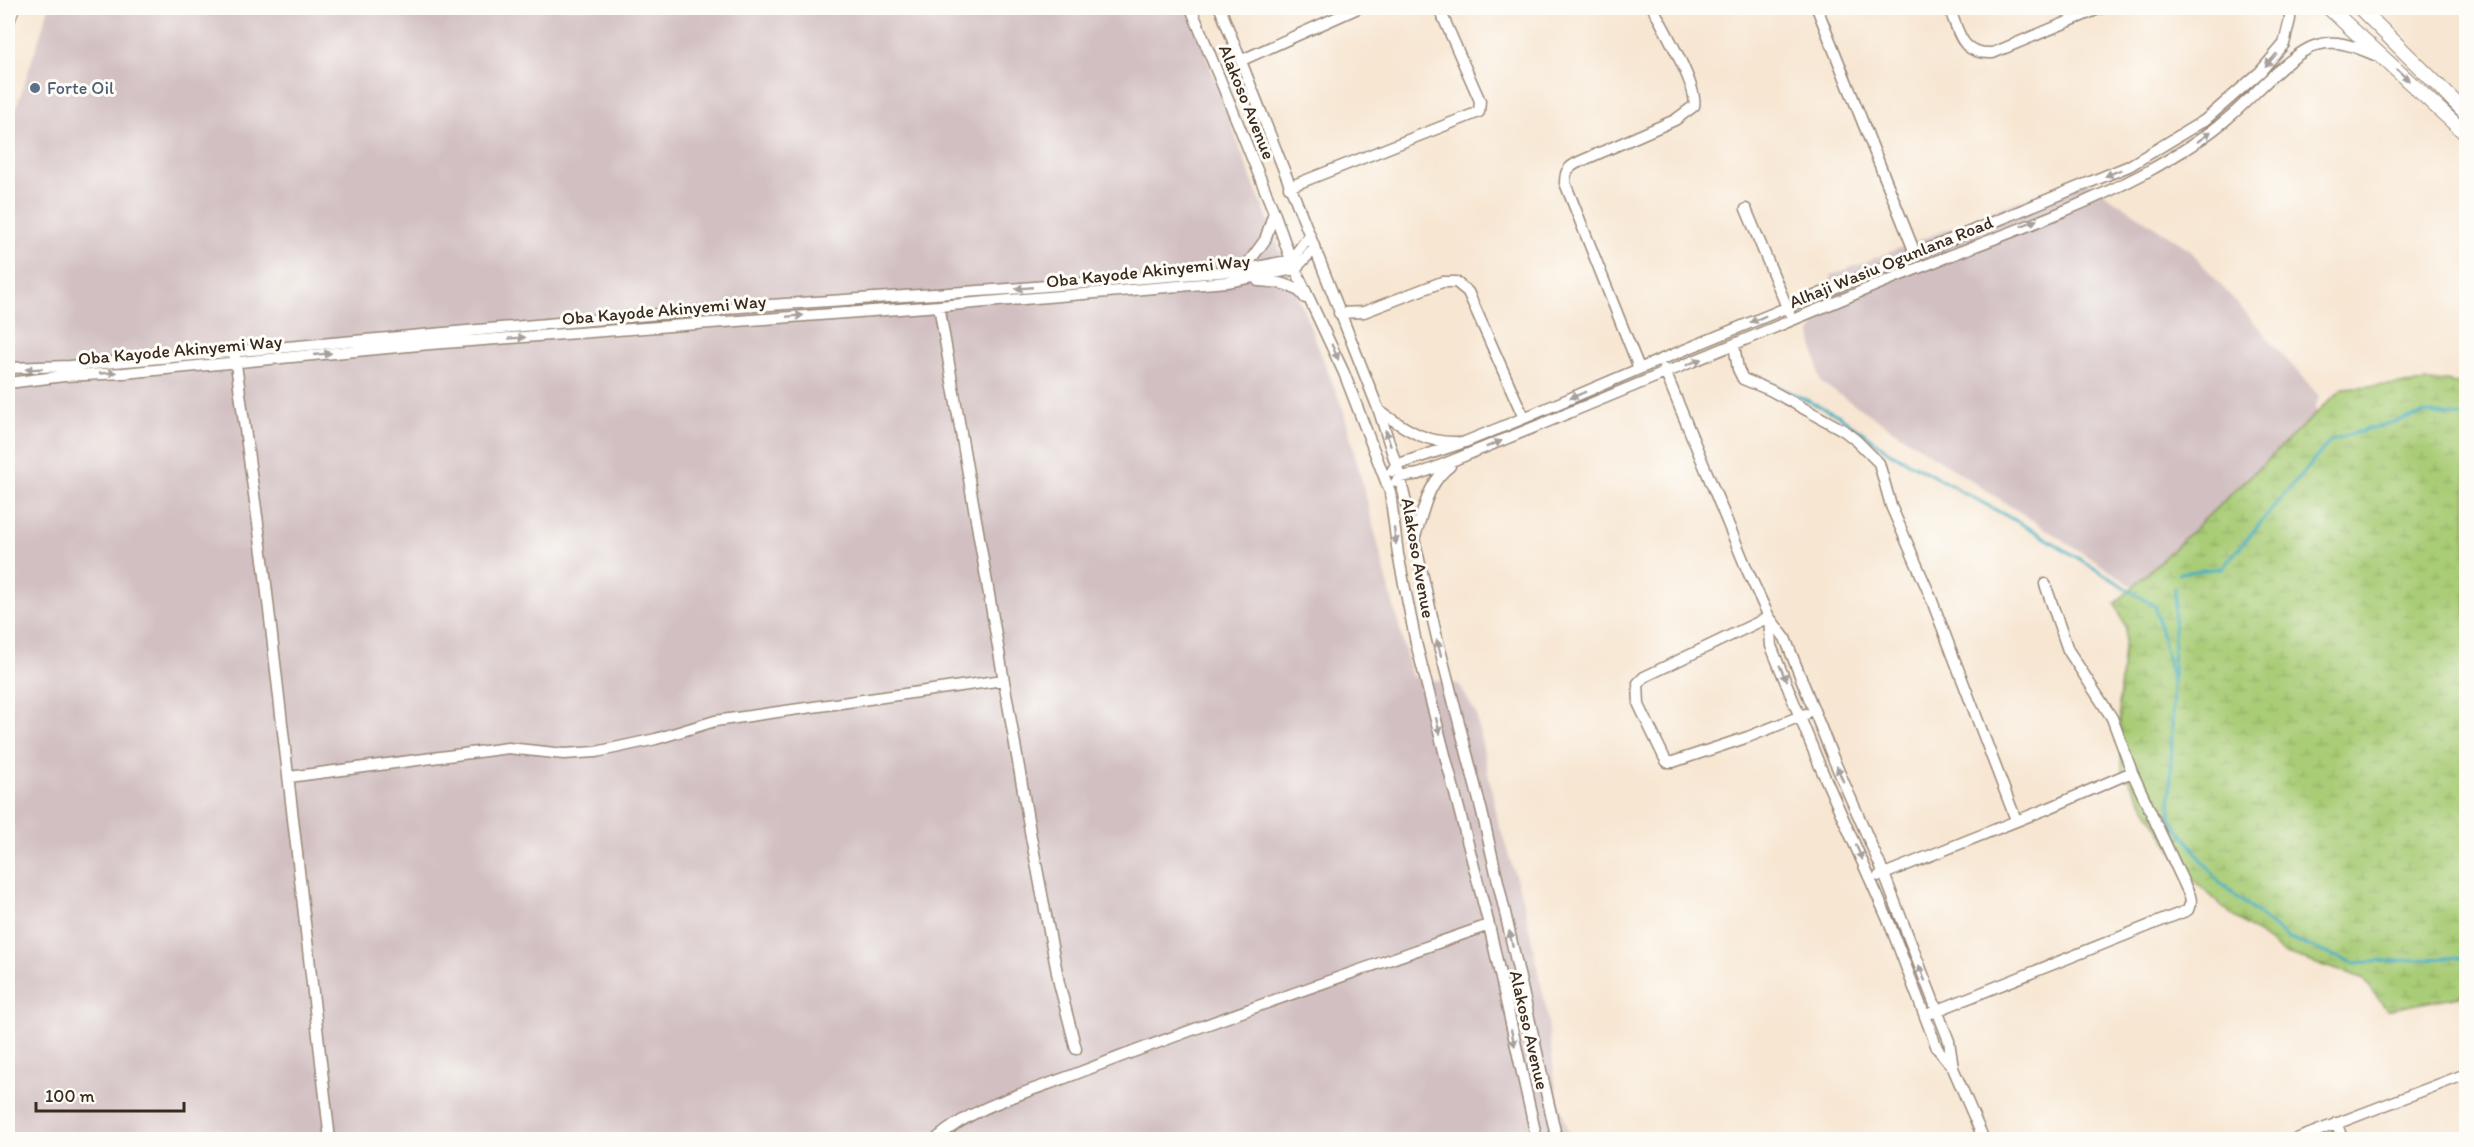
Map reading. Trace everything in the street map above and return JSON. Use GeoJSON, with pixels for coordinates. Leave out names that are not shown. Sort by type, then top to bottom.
{"type":"FeatureCollection","features":[{"type":"Feature","properties":{"kind":"main road"},"geometry":{"type":"LineString","coordinates":[[8,20],[12,8]]}},
{"type":"Feature","properties":{"kind":"main road"},"geometry":{"type":"LineString","coordinates":[[2329,8],[2466,134]]}},
{"type":"Feature","properties":{"kind":"main road"},"geometry":{"type":"LineString","coordinates":[[2360,8],[2466,113]]}},
{"type":"Feature","properties":{"kind":"street","name":"Alakoso Avenue"},"geometry":{"type":"LineString","coordinates":[[1191,8],[1274,212],[1293,265],[1344,373],[1390,492],[1398,554],[1416,643],[1489,925],[1537,1140]]}},
{"type":"Feature","properties":{"kind":"street","name":"Alakoso Avenue"},"geometry":{"type":"LineString","coordinates":[[1220,8],[1242,60],[1308,236],[1379,411],[1400,477],[1437,638],[1482,812],[1557,1140]]}},
{"type":"Feature","properties":{"kind":"street"},"geometry":{"type":"LineString","coordinates":[[1242,60],[1358,8]]}},
{"type":"Feature","properties":{"kind":"street"},"geometry":{"type":"LineString","coordinates":[[1289,187],[1479,112],[1480,102],[1439,8]]}},
{"type":"Feature","properties":{"kind":"street"},"geometry":{"type":"LineString","coordinates":[[1639,368],[1565,183],[1565,177],[1570,166],[1675,120],[1694,106],[1696,99],[1683,65],[1653,8]]}},
{"type":"Feature","properties":{"kind":"street"},"geometry":{"type":"LineString","coordinates":[[1816,8],[1915,254]]}},
{"type":"Feature","properties":{"kind":"street"},"geometry":{"type":"LineString","coordinates":[[1950,8],[1965,45],[1971,50],[1984,53],[1993,52],[2096,8]]}},
{"type":"Feature","properties":{"kind":"street","name":"Alhaji Wasiu Ogunlana Road"},"geometry":{"type":"LineString","coordinates":[[1396,465],[1465,442],[1524,418],[1639,368],[2129,166],[2182,135],[2227,102],[2276,56],[2288,32],[2290,8]]}},
{"type":"Feature","properties":{"kind":"street","name":"Alhaji Wasiu Ogunlana Road"},"geometry":{"type":"LineString","coordinates":[[1400,477],[1419,474],[1463,457],[1965,248],[2078,205],[2138,177],[2166,162],[2212,131],[2289,61],[2310,48],[2329,43],[2347,44],[2384,58]]}},
{"type":"Feature","properties":{"kind":"street"},"geometry":{"type":"LineString","coordinates":[[1746,209],[1792,321]]}},
{"type":"Feature","properties":{"kind":"street"},"geometry":{"type":"LineString","coordinates":[[1274,212],[1265,240],[1241,275],[1275,282],[1302,292],[1324,328]]}},
{"type":"Feature","properties":{"kind":"street"},"geometry":{"type":"LineString","coordinates":[[1293,265],[1308,236]]}},
{"type":"Feature","properties":{"kind":"street"},"geometry":{"type":"LineString","coordinates":[[1293,265],[1314,249]]}},
{"type":"Feature","properties":{"kind":"street","name":"Oba Kayode Akinyemi Way"},"geometry":{"type":"LineString","coordinates":[[8,368],[235,357],[939,306],[1241,275],[1293,265]]}},
{"type":"Feature","properties":{"kind":"street","name":"Oba Kayode Akinyemi Way"},"geometry":{"type":"LineString","coordinates":[[8,383],[235,357],[730,308],[1241,275]]}},
{"type":"Feature","properties":{"kind":"street"},"geometry":{"type":"LineString","coordinates":[[1339,313],[1365,312],[1442,282],[1456,282],[1468,292],[1524,418]]}},
{"type":"Feature","properties":{"kind":"street"},"geometry":{"type":"LineString","coordinates":[[939,306],[1044,908],[1076,1049]]}},
{"type":"Feature","properties":{"kind":"street"},"geometry":{"type":"LineString","coordinates":[[1734,345],[1738,369],[1743,379],[1770,390],[1843,430],[1879,463],[1891,506],[1929,593],[2016,820]]}},
{"type":"Feature","properties":{"kind":"street"},"geometry":{"type":"LineString","coordinates":[[235,357],[249,448],[289,777],[330,1140]]}},
{"type":"Feature","properties":{"kind":"street"},"geometry":{"type":"LineString","coordinates":[[1660,360],[1769,617],[1785,638],[1884,874],[1952,1052],[1953,1068]]}},
{"type":"Feature","properties":{"kind":"street"},"geometry":{"type":"LineString","coordinates":[[1379,411],[1414,435],[1425,439],[1465,442]]}},
{"type":"Feature","properties":{"kind":"street"},"geometry":{"type":"LineString","coordinates":[[1414,539],[1430,489],[1443,472],[1463,457]]}},
{"type":"Feature","properties":{"kind":"street"},"geometry":{"type":"LineString","coordinates":[[1385,479],[1396,465]]}},
{"type":"Feature","properties":{"kind":"street"},"geometry":{"type":"LineString","coordinates":[[1390,492],[1400,477]]}},
{"type":"Feature","properties":{"kind":"street"},"geometry":{"type":"LineString","coordinates":[[1924,1016],[2188,910],[2191,901],[2132,772],[2112,718],[2068,650],[2045,584]]}},
{"type":"Feature","properties":{"kind":"street"},"geometry":{"type":"LineString","coordinates":[[1769,617],[1771,646],[1871,879],[1937,1048],[1953,1068],[1984,1140]]}},
{"type":"Feature","properties":{"kind":"street"},"geometry":{"type":"LineString","coordinates":[[1769,617],[1644,677],[1638,683],[1639,705],[1664,757],[1667,762],[1680,762],[1814,710]]}},
{"type":"Feature","properties":{"kind":"street"},"geometry":{"type":"LineString","coordinates":[[289,777],[508,748],[564,754],[596,752],[656,739],[716,721],[1003,680]]}},
{"type":"Feature","properties":{"kind":"street"},"geometry":{"type":"LineString","coordinates":[[1871,879],[2123,778],[2132,772]]}},
{"type":"Feature","properties":{"kind":"street"},"geometry":{"type":"LineString","coordinates":[[935,1140],[950,1127],[985,1109],[1113,1059],[1489,925]]}},
{"type":"Feature","properties":{"kind":"street"},"geometry":{"type":"LineString","coordinates":[[2294,1140],[2466,1074]]}},
{"type":"Feature","properties":{"kind":"street"},"geometry":{"type":"LineString","coordinates":[[2336,1122],[2343,1140]]}},
{"type":"Feature","properties":{"kind":"shaded area"},"geometry":{"type":"Polygon","coordinates":[[[49,8],[1189,8],[1245,162],[1344,412],[1412,677],[1459,684],[1476,714],[1498,821],[1523,900],[1547,1013],[1556,1091],[1571,1139],[8,1139],[8,133],[49,8]]]}},
{"type":"Feature","properties":{"kind":"shaded area"},"geometry":{"type":"Polygon","coordinates":[[[2079,177],[2189,249],[2319,396],[2315,409],[2327,426],[2192,586],[2133,586],[1820,382],[1811,334],[1832,275],[2079,177]]]}},
{"type":"Feature","properties":{"kind":"green space"},"geometry":{"type":"Polygon","coordinates":[[[2446,381],[2466,386],[2466,989],[2459,996],[2387,1010],[2363,978],[2286,954],[2232,915],[2186,873],[2122,769],[2119,700],[2126,627],[2115,604],[2343,388],[2446,381]]]}},
{"type":"Feature","properties":{"kind":"waterway"},"geometry":{"type":"LineString","coordinates":[[1760,378],[1838,415],[1888,451],[2036,532],[2155,606],[2172,679]]}},
{"type":"Feature","properties":{"kind":"waterway"},"geometry":{"type":"LineString","coordinates":[[2178,573],[2222,568],[2331,440],[2425,413],[2466,417]]}},
{"type":"Feature","properties":{"kind":"waterway"},"geometry":{"type":"LineString","coordinates":[[2175,588],[2170,818],[2219,882],[2287,938],[2353,963],[2466,957]]}},
{"type":"Feature","properties":{"kind":"place","name":"Forte Oil"},"geometry":{"type":"Point","coordinates":[35,88]}}]}
